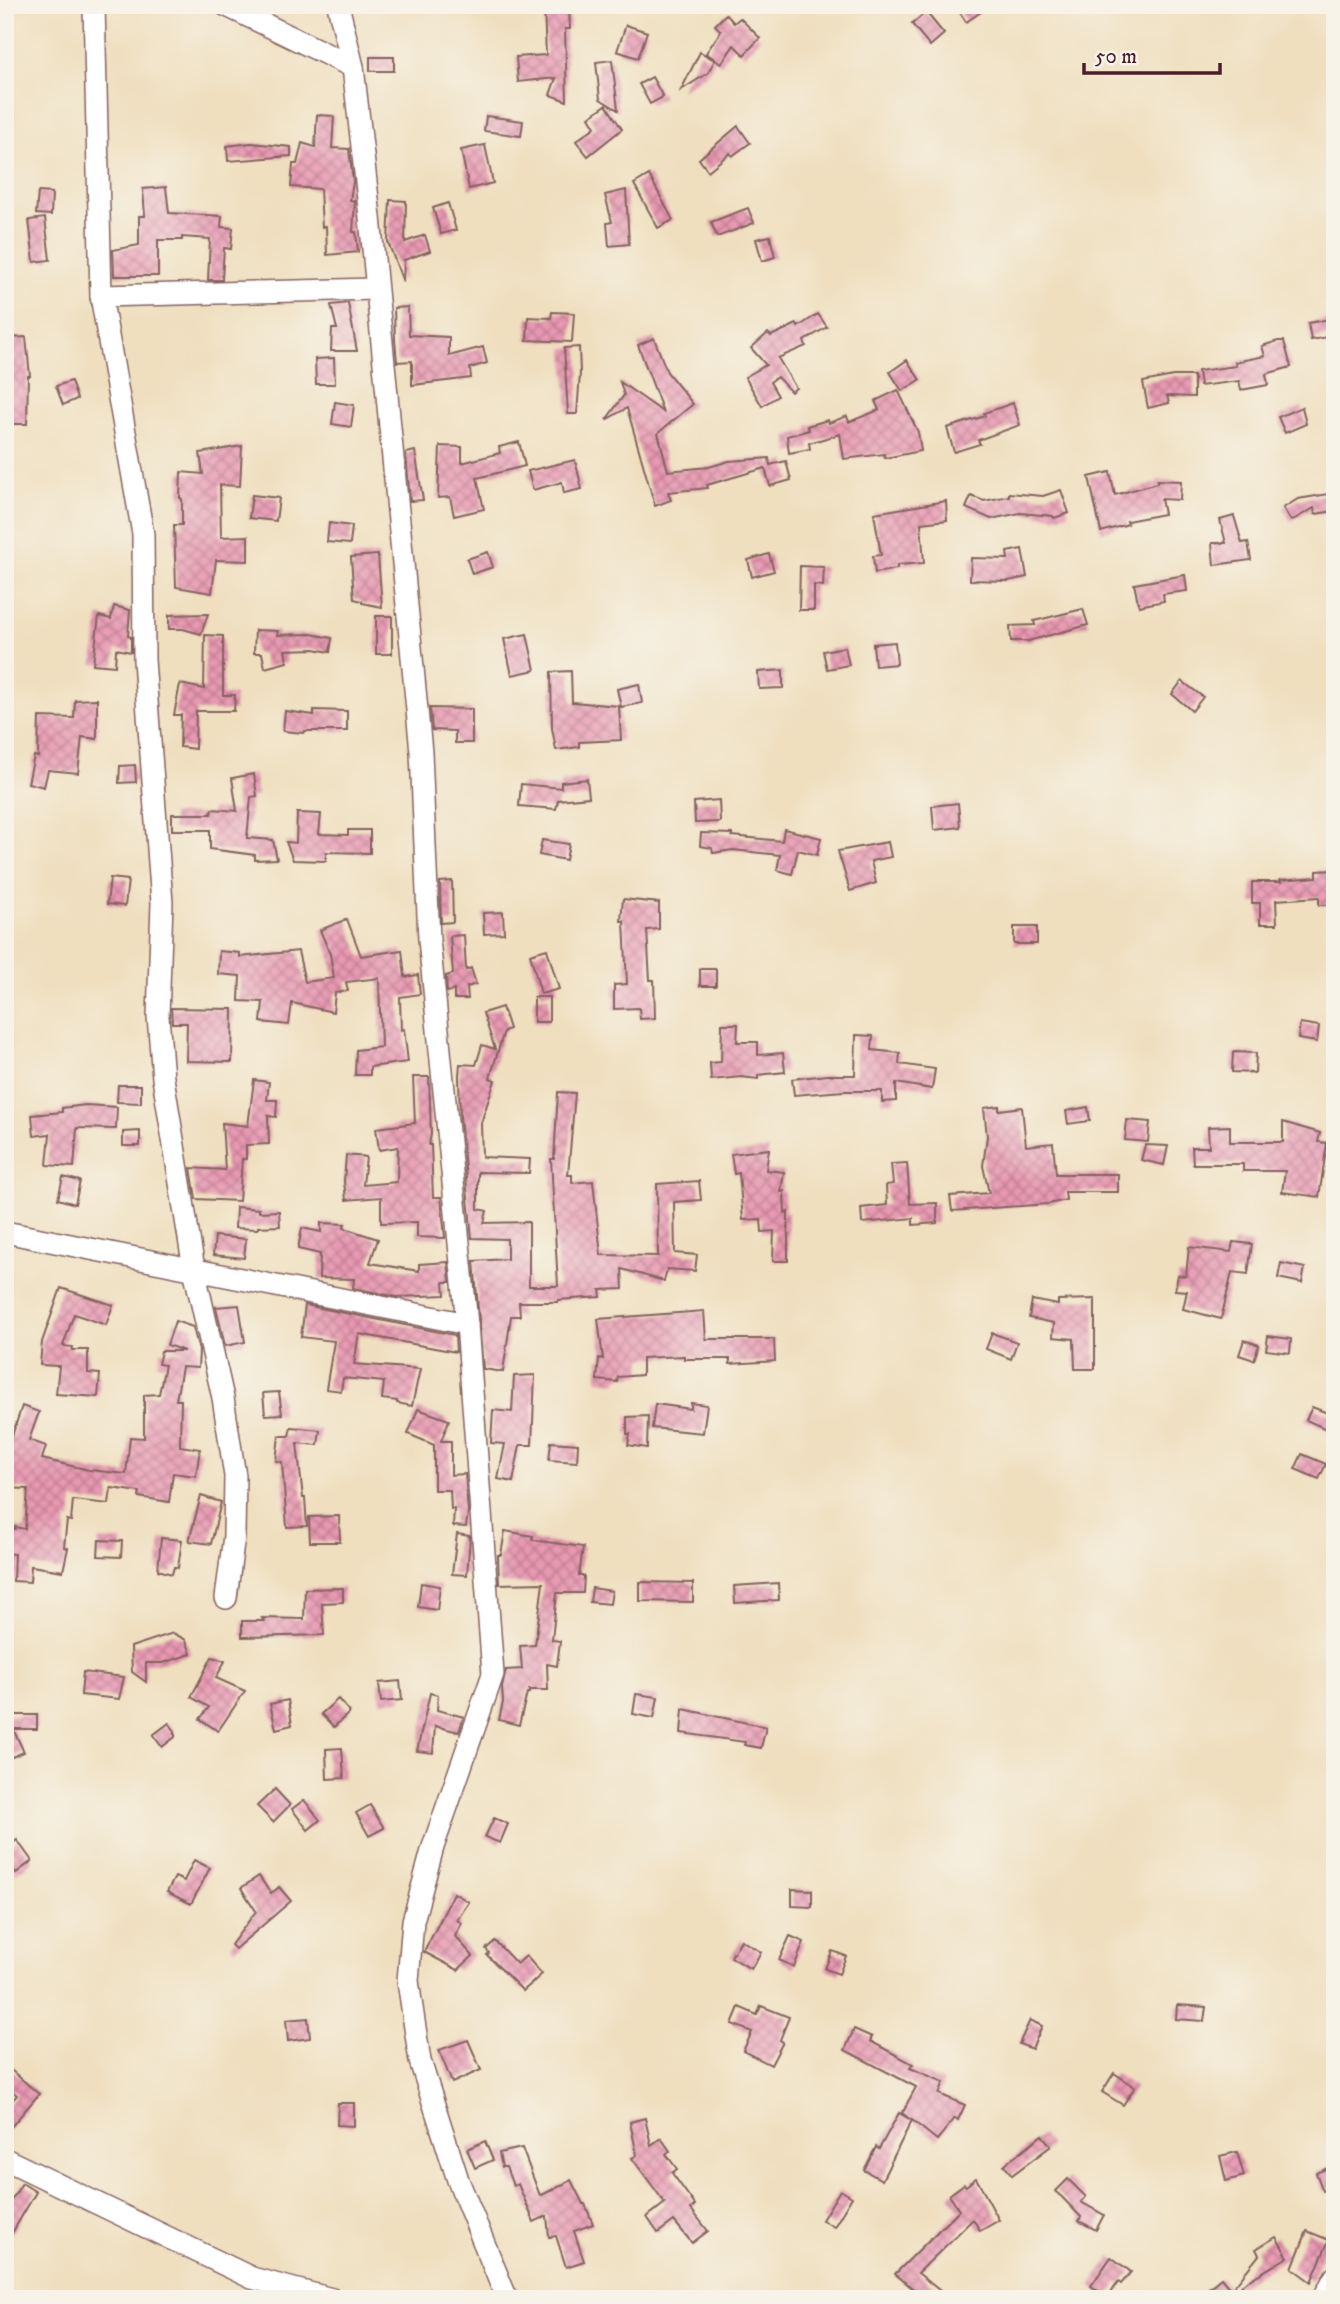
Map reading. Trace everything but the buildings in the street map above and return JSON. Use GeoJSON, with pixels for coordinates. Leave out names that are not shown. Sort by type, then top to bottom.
{"type":"FeatureCollection","features":[{"type":"Feature","properties":{"kind":"street"},"geometry":{"type":"LineString","coordinates":[[94,5],[101,296],[143,534],[144,660],[162,903],[158,1016],[163,1078],[194,1269],[223,1398],[235,1476],[234,1536],[226,1598]]}},
{"type":"Feature","properties":{"kind":"street"},"geometry":{"type":"LineString","coordinates":[[225,5],[353,67]]}},
{"type":"Feature","properties":{"kind":"street"},"geometry":{"type":"LineString","coordinates":[[338,5],[353,67],[370,217],[421,752],[429,939],[467,1324],[493,1674],[433,1847],[413,1921],[408,1981],[424,2074],[458,2180],[507,2299]]}},
{"type":"Feature","properties":{"kind":"street"},"geometry":{"type":"LineString","coordinates":[[101,296],[375,289]]}},
{"type":"Feature","properties":{"kind":"street"},"geometry":{"type":"LineString","coordinates":[[5,1231],[467,1324]]}},
{"type":"Feature","properties":{"kind":"street"},"geometry":{"type":"LineString","coordinates":[[5,2159],[251,2278],[332,2299]]}},
{"type":"Feature","properties":{"kind":"street"},"geometry":{"type":"LineString","coordinates":[[1323,2299],[1335,2277]]}}]}
